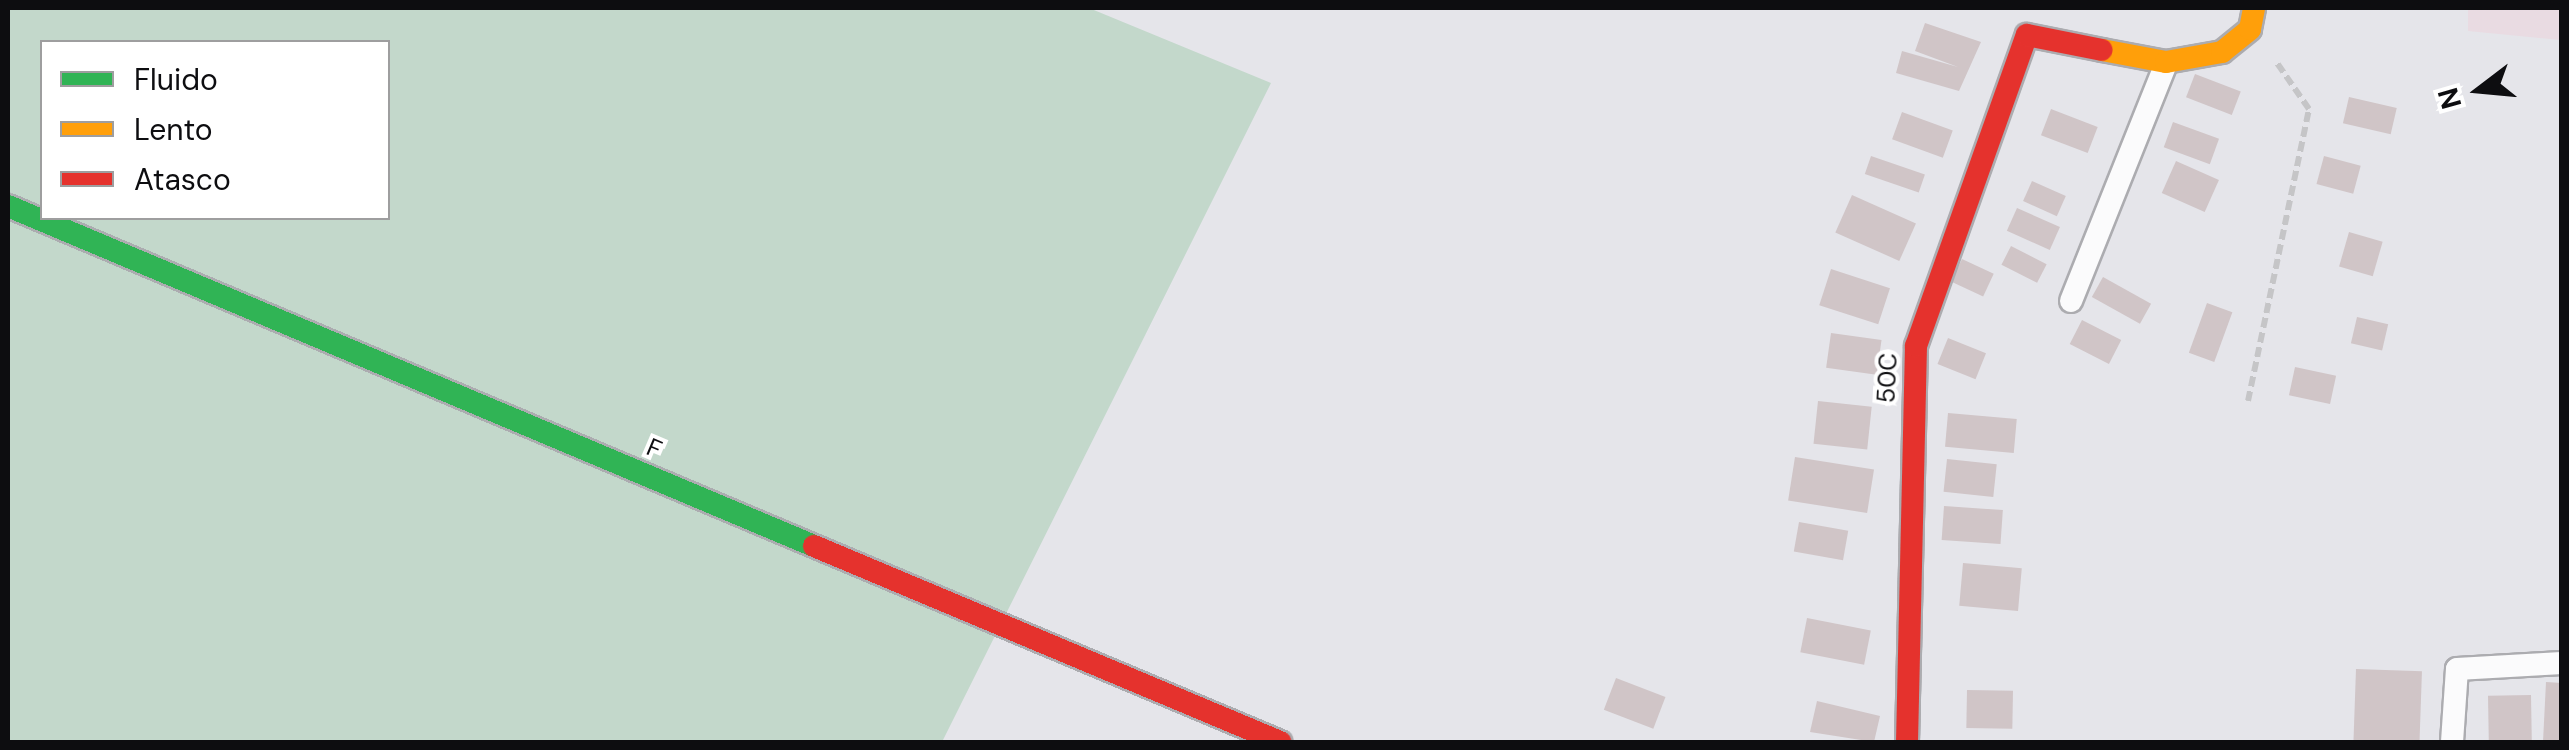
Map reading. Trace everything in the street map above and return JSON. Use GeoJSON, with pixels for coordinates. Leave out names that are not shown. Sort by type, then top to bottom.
{"type":"FeatureCollection","features":[{"type":"Feature","properties":{"kind":"street"},"geometry":{"type":"LineString","coordinates":[[2166,62],[2222,52],[2252,17]]}},
{"type":"Feature","properties":{"kind":"street","name":"50C"},"geometry":{"type":"LineString","coordinates":[[1907,742],[1916,346],[2028,35],[2166,62]]}},
{"type":"Feature","properties":{"kind":"street","name":"F"},"geometry":{"type":"LineString","coordinates":[[8,206],[40,219]]}},
{"type":"Feature","properties":{"kind":"street","name":"F"},"geometry":{"type":"LineString","coordinates":[[41,220],[1280,742]]}},
{"type":"Feature","properties":{"kind":"lane"},"geometry":{"type":"LineString","coordinates":[[2071,301],[2166,62]]}},
{"type":"Feature","properties":{"kind":"lane"},"geometry":{"type":"LineString","coordinates":[[2452,742],[2457,669],[2562,663]]}},
{"type":"Feature","properties":{"kind":"path"},"geometry":{"type":"LineString","coordinates":[[2248,401],[2309,109],[2252,17]]}},
{"type":"Feature","properties":{"kind":"shaded area"},"geometry":{"type":"Polygon","coordinates":[[[2468,8],[2561,8],[2561,40],[2468,31],[2468,8]]]}},
{"type":"Feature","properties":{"kind":"green space"},"geometry":{"type":"Polygon","coordinates":[[[8,8],[1089,8],[1271,83],[942,742],[8,742],[8,8]]]}},
{"type":"Feature","properties":{"kind":"building"},"geometry":{"type":"Polygon","coordinates":[[[1925,23],[1981,42],[1959,91],[1896,73],[1902,51],[1958,67],[1915,51],[1925,23]]]}},
{"type":"Feature","properties":{"kind":"building"},"geometry":{"type":"Polygon","coordinates":[[[2195,74],[2241,92],[2232,115],[2186,97],[2195,74]]]}},
{"type":"Feature","properties":{"kind":"building"},"geometry":{"type":"Polygon","coordinates":[[[2349,97],[2397,108],[2391,134],[2343,123],[2349,97]]]}},
{"type":"Feature","properties":{"kind":"building"},"geometry":{"type":"Polygon","coordinates":[[[2051,109],[2098,127],[2088,153],[2041,135],[2051,109]]]}},
{"type":"Feature","properties":{"kind":"building"},"geometry":{"type":"Polygon","coordinates":[[[1902,112],[1953,130],[1943,158],[1892,139],[1902,112]]]}},
{"type":"Feature","properties":{"kind":"building"},"geometry":{"type":"Polygon","coordinates":[[[2173,122],[2219,139],[2210,164],[2164,147],[2173,122]]]}},
{"type":"Feature","properties":{"kind":"building"},"geometry":{"type":"Polygon","coordinates":[[[1871,156],[1925,175],[1919,193],[1865,174],[1871,156]]]}},
{"type":"Feature","properties":{"kind":"building"},"geometry":{"type":"Polygon","coordinates":[[[2324,156],[2361,166],[2353,194],[2316,184],[2324,156]]]}},
{"type":"Feature","properties":{"kind":"building"},"geometry":{"type":"Polygon","coordinates":[[[2176,161],[2219,180],[2205,212],[2162,193],[2176,161]]]}},
{"type":"Feature","properties":{"kind":"building"},"geometry":{"type":"Polygon","coordinates":[[[2032,181],[2066,196],[2057,216],[2023,201],[2032,181]]]}},
{"type":"Feature","properties":{"kind":"building"},"geometry":{"type":"Polygon","coordinates":[[[1852,195],[1916,223],[1899,261],[1835,232],[1852,195]]]}},
{"type":"Feature","properties":{"kind":"building"},"geometry":{"type":"Polygon","coordinates":[[[2017,208],[2060,227],[2050,250],[2007,231],[2017,208]]]}},
{"type":"Feature","properties":{"kind":"building"},"geometry":{"type":"Polygon","coordinates":[[[2349,232],[2383,242],[2373,276],[2339,267],[2349,232]]]}},
{"type":"Feature","properties":{"kind":"building"},"geometry":{"type":"Polygon","coordinates":[[[2011,246],[2047,264],[2037,283],[2001,265],[2011,246]]]}},
{"type":"Feature","properties":{"kind":"building"},"geometry":{"type":"Polygon","coordinates":[[[1962,259],[1994,274],[1983,296],[1951,282],[1962,259]]]}},
{"type":"Feature","properties":{"kind":"building"},"geometry":{"type":"Polygon","coordinates":[[[1831,269],[1890,288],[1878,324],[1819,305],[1831,269]]]}},
{"type":"Feature","properties":{"kind":"building"},"geometry":{"type":"Polygon","coordinates":[[[2103,277],[2151,304],[2140,324],[2092,297],[2103,277]]]}},
{"type":"Feature","properties":{"kind":"building"},"geometry":{"type":"Polygon","coordinates":[[[2207,303],[2232,312],[2214,362],[2189,353],[2207,303]]]}},
{"type":"Feature","properties":{"kind":"building"},"geometry":{"type":"Polygon","coordinates":[[[2357,317],[2388,324],[2382,351],[2351,343],[2357,317]]]}},
{"type":"Feature","properties":{"kind":"building"},"geometry":{"type":"Polygon","coordinates":[[[2082,320],[2121,340],[2109,364],[2070,344],[2082,320]]]}},
{"type":"Feature","properties":{"kind":"building"},"geometry":{"type":"Polygon","coordinates":[[[1831,333],[1882,340],[1877,375],[1826,368],[1831,333]]]}},
{"type":"Feature","properties":{"kind":"building"},"geometry":{"type":"Polygon","coordinates":[[[1948,338],[1986,353],[1976,379],[1938,364],[1948,338]]]}},
{"type":"Feature","properties":{"kind":"building"},"geometry":{"type":"Polygon","coordinates":[[[2295,367],[2336,376],[2330,404],[2289,395],[2295,367]]]}},
{"type":"Feature","properties":{"kind":"building"},"geometry":{"type":"Polygon","coordinates":[[[1818,401],[1872,407],[1867,449],[1814,444],[1818,401]]]}},
{"type":"Feature","properties":{"kind":"building"},"geometry":{"type":"Polygon","coordinates":[[[1948,413],[2017,419],[2014,453],[1945,447],[1948,413]]]}},
{"type":"Feature","properties":{"kind":"building"},"geometry":{"type":"Polygon","coordinates":[[[1795,457],[1874,470],[1867,513],[1788,500],[1795,457]]]}},
{"type":"Feature","properties":{"kind":"building"},"geometry":{"type":"Polygon","coordinates":[[[1947,459],[1997,464],[1993,497],[1944,492],[1947,459]]]}},
{"type":"Feature","properties":{"kind":"building"},"geometry":{"type":"Polygon","coordinates":[[[1944,506],[2003,510],[2000,544],[1942,540],[1944,506]]]}},
{"type":"Feature","properties":{"kind":"building"},"geometry":{"type":"Polygon","coordinates":[[[1799,522],[1848,531],[1843,560],[1794,552],[1799,522]]]}},
{"type":"Feature","properties":{"kind":"building"},"geometry":{"type":"Polygon","coordinates":[[[1963,563],[2022,568],[2018,611],[1959,606],[1963,563]]]}},
{"type":"Feature","properties":{"kind":"building"},"geometry":{"type":"Polygon","coordinates":[[[1807,618],[1871,630],[1864,665],[1800,652],[1807,618]]]}},
{"type":"Feature","properties":{"kind":"building"},"geometry":{"type":"Polygon","coordinates":[[[2356,669],[2422,671],[2419,742],[2353,742],[2356,669]]]}},
{"type":"Feature","properties":{"kind":"building"},"geometry":{"type":"Polygon","coordinates":[[[1616,678],[1665,697],[1653,729],[1604,710],[1616,678]]]}},
{"type":"Feature","properties":{"kind":"building"},"geometry":{"type":"Polygon","coordinates":[[[2546,682],[2562,683],[2562,742],[2543,742],[2546,682]]]}},
{"type":"Feature","properties":{"kind":"building"},"geometry":{"type":"Polygon","coordinates":[[[1967,690],[2013,691],[2012,729],[1966,728],[1967,690]]]}},
{"type":"Feature","properties":{"kind":"building"},"geometry":{"type":"Polygon","coordinates":[[[2531,695],[2532,742],[2489,742],[2488,696],[2531,695]]]}},
{"type":"Feature","properties":{"kind":"building"},"geometry":{"type":"Polygon","coordinates":[[[1817,701],[1880,716],[1874,742],[1810,732],[1817,701]]]}},
{"type":"Feature","properties":{"kind":"traffic: fast"},"geometry":{"type":"LineString","coordinates":[[8,206],[40,219]]}},
{"type":"Feature","properties":{"kind":"traffic: fast"},"geometry":{"type":"LineString","coordinates":[[41,220],[814,546]]}},
{"type":"Feature","properties":{"kind":"traffic: slow"},"geometry":{"type":"LineString","coordinates":[[2102,50],[2166,62],[2222,52],[2250,29],[2254,8]]}},
{"type":"Feature","properties":{"kind":"traffic: jam"},"geometry":{"type":"LineString","coordinates":[[1907,742],[1916,346],[2027,35],[2102,50]]}},
{"type":"Feature","properties":{"kind":"traffic: jam"},"geometry":{"type":"LineString","coordinates":[[814,546],[1280,742]]}}]}
